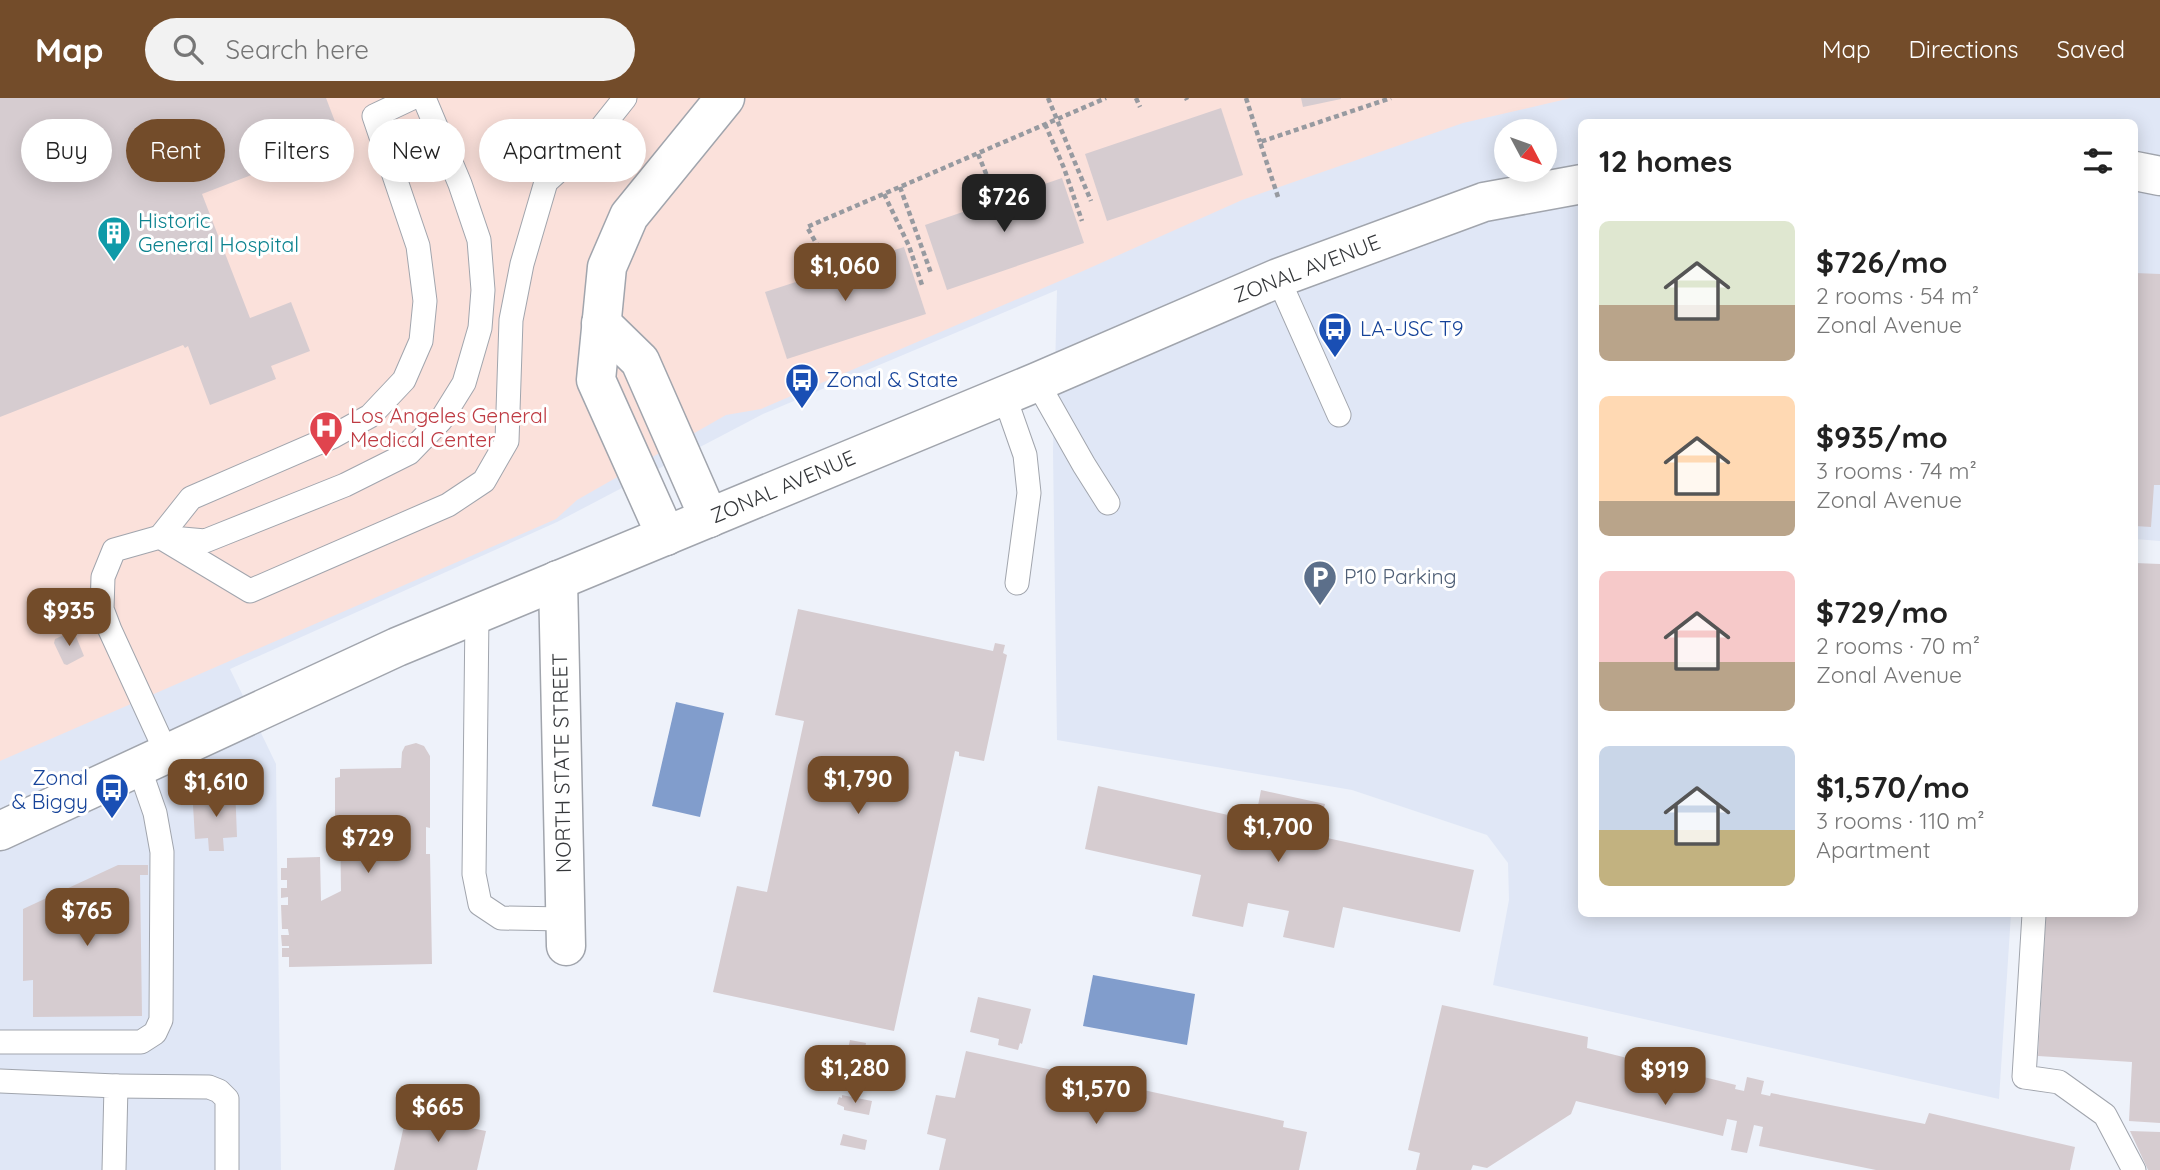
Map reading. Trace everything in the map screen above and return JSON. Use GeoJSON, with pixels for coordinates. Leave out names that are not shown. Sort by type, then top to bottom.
{"type":"FeatureCollection","features":[{"type":"Feature","properties":{"kind":"street"},"geometry":{"type":"LineString","coordinates":[[666,536],[596,380],[607,267],[629,216],[725,98]]}},
{"type":"Feature","properties":{"kind":"street"},"geometry":{"type":"LineString","coordinates":[[2138,172],[2160,176]]}},
{"type":"Feature","properties":{"kind":"street","name":"ZONAL AVENUE"},"geometry":{"type":"LineString","coordinates":[[0,831],[397,647],[1278,278],[1484,202],[1578,185]]}},
{"type":"Feature","properties":{"kind":"street"},"geometry":{"type":"LineString","coordinates":[[601,323],[640,361],[709,518]]}},
{"type":"Feature","properties":{"kind":"street","name":"NORTH STATE STREET"},"geometry":{"type":"LineString","coordinates":[[558,580],[566,933]]}},
{"type":"Feature","properties":{"kind":"lane"},"geometry":{"type":"LineString","coordinates":[[160,537],[191,498],[332,438],[370,416],[404,380],[421,341],[425,301],[418,246],[374,116],[412,98]]}},
{"type":"Feature","properties":{"kind":"lane"},"geometry":{"type":"LineString","coordinates":[[0,1042],[141,1042],[155,1033],[161,1020],[162,852],[155,813],[153,761],[120,653],[102,609],[103,578],[114,550],[160,537],[205,541],[345,485],[409,453],[441,420],[464,383],[480,328],[484,290],[479,240],[460,184],[424,98]]}},
{"type":"Feature","properties":{"kind":"lane"},"geometry":{"type":"LineString","coordinates":[[160,537],[250,591],[448,505],[484,481],[508,441],[511,320],[522,264],[546,182],[590,142],[625,98]]}},
{"type":"Feature","properties":{"kind":"lane"},"geometry":{"type":"LineString","coordinates":[[1278,278],[1339,415]]}},
{"type":"Feature","properties":{"kind":"lane"},"geometry":{"type":"LineString","coordinates":[[1020,388],[1084,465],[1108,503]]}},
{"type":"Feature","properties":{"kind":"lane"},"geometry":{"type":"LineString","coordinates":[[1017,583],[1029,493],[1020,388]]}},
{"type":"Feature","properties":{"kind":"lane"},"geometry":{"type":"LineString","coordinates":[[477,614],[474,874],[480,904],[501,918],[566,933]]}},
{"type":"Feature","properties":{"kind":"lane"},"geometry":{"type":"LineString","coordinates":[[2034,917],[2024,1077],[2059,1082],[2105,1115],[2134,1170]]}},
{"type":"Feature","properties":{"kind":"lane"},"geometry":{"type":"LineString","coordinates":[[0,1081],[116,1087],[209,1087],[219,1091],[227,1099],[227,1170]]}},
{"type":"Feature","properties":{"kind":"lane"},"geometry":{"type":"LineString","coordinates":[[114,1170],[116,1087]]}},
{"type":"Feature","properties":{"kind":"path"},"geometry":{"type":"LineString","coordinates":[[1048,98],[1091,201]]}},
{"type":"Feature","properties":{"kind":"path"},"geometry":{"type":"LineString","coordinates":[[819,248],[807,227],[1106,98]]}},
{"type":"Feature","properties":{"kind":"path"},"geometry":{"type":"LineString","coordinates":[[1136,98],[1140,107]]}},
{"type":"Feature","properties":{"kind":"path"},"geometry":{"type":"LineString","coordinates":[[1246,98],[1279,197]]}},
{"type":"Feature","properties":{"kind":"path"},"geometry":{"type":"LineString","coordinates":[[1260,142],[1391,98]]}},
{"type":"Feature","properties":{"kind":"path"},"geometry":{"type":"LineString","coordinates":[[1045,124],[1082,221]]}},
{"type":"Feature","properties":{"kind":"path"},"geometry":{"type":"LineString","coordinates":[[978,154],[994,193]]}},
{"type":"Feature","properties":{"kind":"path"},"geometry":{"type":"LineString","coordinates":[[900,187],[931,273]]}},
{"type":"Feature","properties":{"kind":"path"},"geometry":{"type":"LineString","coordinates":[[884,194],[909,246],[923,288]]}},
{"type":"Feature","properties":{"kind":"shaded area"},"geometry":{"type":"Polygon","coordinates":[[[0,98],[2160,98],[2160,541],[2138,539],[2138,119],[1578,119],[1578,917],[2011,917],[1999,1099],[1493,985],[1509,900],[1508,863],[1487,835],[1352,790],[1057,740],[1053,451],[1057,290],[763,414],[557,522],[230,669],[276,764],[281,1170],[0,1170],[0,98]]]}},
{"type":"Feature","properties":{"kind":"shaded area","name":"Los Angeles General Medical Center"},"geometry":{"type":"Polygon","coordinates":[[[0,98],[1571,98],[1463,123],[1242,200],[761,409],[726,415],[577,500],[556,519],[0,761],[0,98]]]}},
{"type":"Feature","properties":{"kind":"water"},"geometry":{"type":"Polygon","coordinates":[[[676,702],[724,713],[700,817],[652,806],[676,702]]]}},
{"type":"Feature","properties":{"kind":"water"},"geometry":{"type":"Polygon","coordinates":[[[1093,975],[1195,994],[1187,1045],[1083,1026],[1093,975]]]}},
{"type":"Feature","properties":{"kind":"building","name":"Historic General Hospital"},"geometry":{"type":"Polygon","coordinates":[[[0,98],[326,98],[334,119],[239,119],[239,180],[202,194],[250,318],[291,302],[310,351],[271,366],[276,379],[210,405],[188,346],[185,348],[183,345],[0,417],[0,98]]]}},
{"type":"Feature","properties":{"kind":"building"},"geometry":{"type":"Polygon","coordinates":[[[1301,98],[1341,98],[1341,99],[1303,107],[1301,98]]]}},
{"type":"Feature","properties":{"kind":"building"},"geometry":{"type":"Polygon","coordinates":[[[1221,108],[1243,175],[1107,221],[1085,154],[1221,108]]]}},
{"type":"Feature","properties":{"kind":"building"},"geometry":{"type":"Polygon","coordinates":[[[1062,178],[1084,243],[947,290],[925,225],[1062,178]]]}},
{"type":"Feature","properties":{"kind":"building"},"geometry":{"type":"Polygon","coordinates":[[[904,247],[926,314],[787,359],[765,292],[904,247]]]}},
{"type":"Feature","properties":{"kind":"building"},"geometry":{"type":"Polygon","coordinates":[[[2138,273],[2160,274],[2160,485],[2154,485],[2151,527],[2138,526],[2138,273]]]}},
{"type":"Feature","properties":{"kind":"building"},"geometry":{"type":"Polygon","coordinates":[[[2138,563],[2160,564],[2160,1123],[2129,1121],[2132,1062],[2038,1056],[2046,917],[2138,917],[2138,563]]]}},
{"type":"Feature","properties":{"kind":"building"},"geometry":{"type":"Polygon","coordinates":[[[798,609],[993,651],[995,643],[1005,645],[1003,653],[1007,655],[984,761],[959,756],[959,752],[955,751],[894,1031],[713,992],[737,886],[767,892],[804,721],[775,715],[798,609]]]}},
{"type":"Feature","properties":{"kind":"building"},"geometry":{"type":"Polygon","coordinates":[[[71,632],[75,634],[84,656],[67,665],[54,643],[55,639],[71,632]]]}},
{"type":"Feature","properties":{"kind":"building"},"geometry":{"type":"Polygon","coordinates":[[[416,743],[424,746],[430,756],[430,828],[426,827],[426,854],[430,854],[432,964],[289,967],[289,957],[282,957],[282,948],[289,946],[282,946],[281,935],[289,935],[288,929],[282,929],[281,905],[288,905],[288,897],[281,898],[281,888],[287,888],[287,880],[281,880],[281,868],[287,868],[287,858],[320,857],[321,901],[341,891],[340,816],[335,816],[335,778],[340,777],[340,769],[401,768],[405,746],[416,743]]]}},
{"type":"Feature","properties":{"kind":"building"},"geometry":{"type":"Polygon","coordinates":[[[235,786],[237,837],[223,838],[224,851],[209,851],[208,838],[195,839],[193,805],[235,786]]]}},
{"type":"Feature","properties":{"kind":"building"},"geometry":{"type":"Polygon","coordinates":[[[1098,786],[1255,821],[1261,790],[1325,804],[1318,836],[1474,870],[1460,932],[1343,907],[1334,948],[1283,937],[1289,911],[1248,903],[1243,927],[1192,916],[1201,875],[1085,849],[1098,786]]]}},
{"type":"Feature","properties":{"kind":"building"},"geometry":{"type":"Polygon","coordinates":[[[118,865],[148,865],[148,875],[140,875],[142,1016],[33,1017],[33,980],[23,981],[23,909],[118,865]]]}},
{"type":"Feature","properties":{"kind":"building"},"geometry":{"type":"Polygon","coordinates":[[[978,997],[1031,1009],[1018,1050],[998,1045],[999,1039],[970,1032],[978,997]]]}},
{"type":"Feature","properties":{"kind":"building"},"geometry":{"type":"Polygon","coordinates":[[[1442,1005],[1588,1037],[1587,1048],[1736,1085],[1735,1089],[1744,1091],[1747,1077],[1764,1081],[1761,1094],[1770,1096],[1771,1093],[1925,1124],[1929,1113],[2075,1147],[2070,1170],[1876,1170],[1759,1146],[1763,1127],[1754,1125],[1747,1153],[1731,1150],[1737,1121],[1727,1119],[1723,1136],[1576,1101],[1571,1114],[1487,1168],[1473,1165],[1471,1170],[1416,1170],[1420,1153],[1408,1150],[1442,1005]]]}},
{"type":"Feature","properties":{"kind":"building"},"geometry":{"type":"Polygon","coordinates":[[[850,1040],[866,1043],[859,1079],[842,1076],[850,1040]]]}},
{"type":"Feature","properties":{"kind":"building"},"geometry":{"type":"Polygon","coordinates":[[[966,1051],[1284,1121],[1283,1127],[1307,1132],[1299,1170],[939,1170],[946,1139],[927,1134],[936,1095],[955,1098],[966,1051]]]}},
{"type":"Feature","properties":{"kind":"building"},"geometry":{"type":"Polygon","coordinates":[[[842,1095],[872,1101],[869,1115],[844,1110],[844,1107],[837,1104],[842,1095]]]}},
{"type":"Feature","properties":{"kind":"building"},"geometry":{"type":"Polygon","coordinates":[[[408,1108],[472,1123],[471,1128],[486,1131],[477,1170],[394,1170],[408,1108]]]}},
{"type":"Feature","properties":{"kind":"building"},"geometry":{"type":"Polygon","coordinates":[[[2130,1131],[2160,1132],[2160,1170],[2148,1170],[2130,1131]]]}},
{"type":"Feature","properties":{"kind":"building"},"geometry":{"type":"Polygon","coordinates":[[[843,1134],[867,1140],[865,1150],[840,1145],[843,1134]]]}},
{"type":"Feature","properties":{"kind":"place","name":"Historic General Hospital"},"geometry":{"type":"Point","coordinates":[114,263]}},
{"type":"Feature","properties":{"kind":"place","name":"LA-USC T9"},"geometry":{"type":"Point","coordinates":[1335,359]}},
{"type":"Feature","properties":{"kind":"place","name":"Zonal & State"},"geometry":{"type":"Point","coordinates":[802,410]}},
{"type":"Feature","properties":{"kind":"place","name":"Los Angeles General Medical Center"},"geometry":{"type":"Point","coordinates":[326,458]}},
{"type":"Feature","properties":{"kind":"place","name":"P10 Parking"},"geometry":{"type":"Point","coordinates":[1320,607]}},
{"type":"Feature","properties":{"kind":"place","name":"Zonal & Biggy"},"geometry":{"type":"Point","coordinates":[112,820]}}]}
